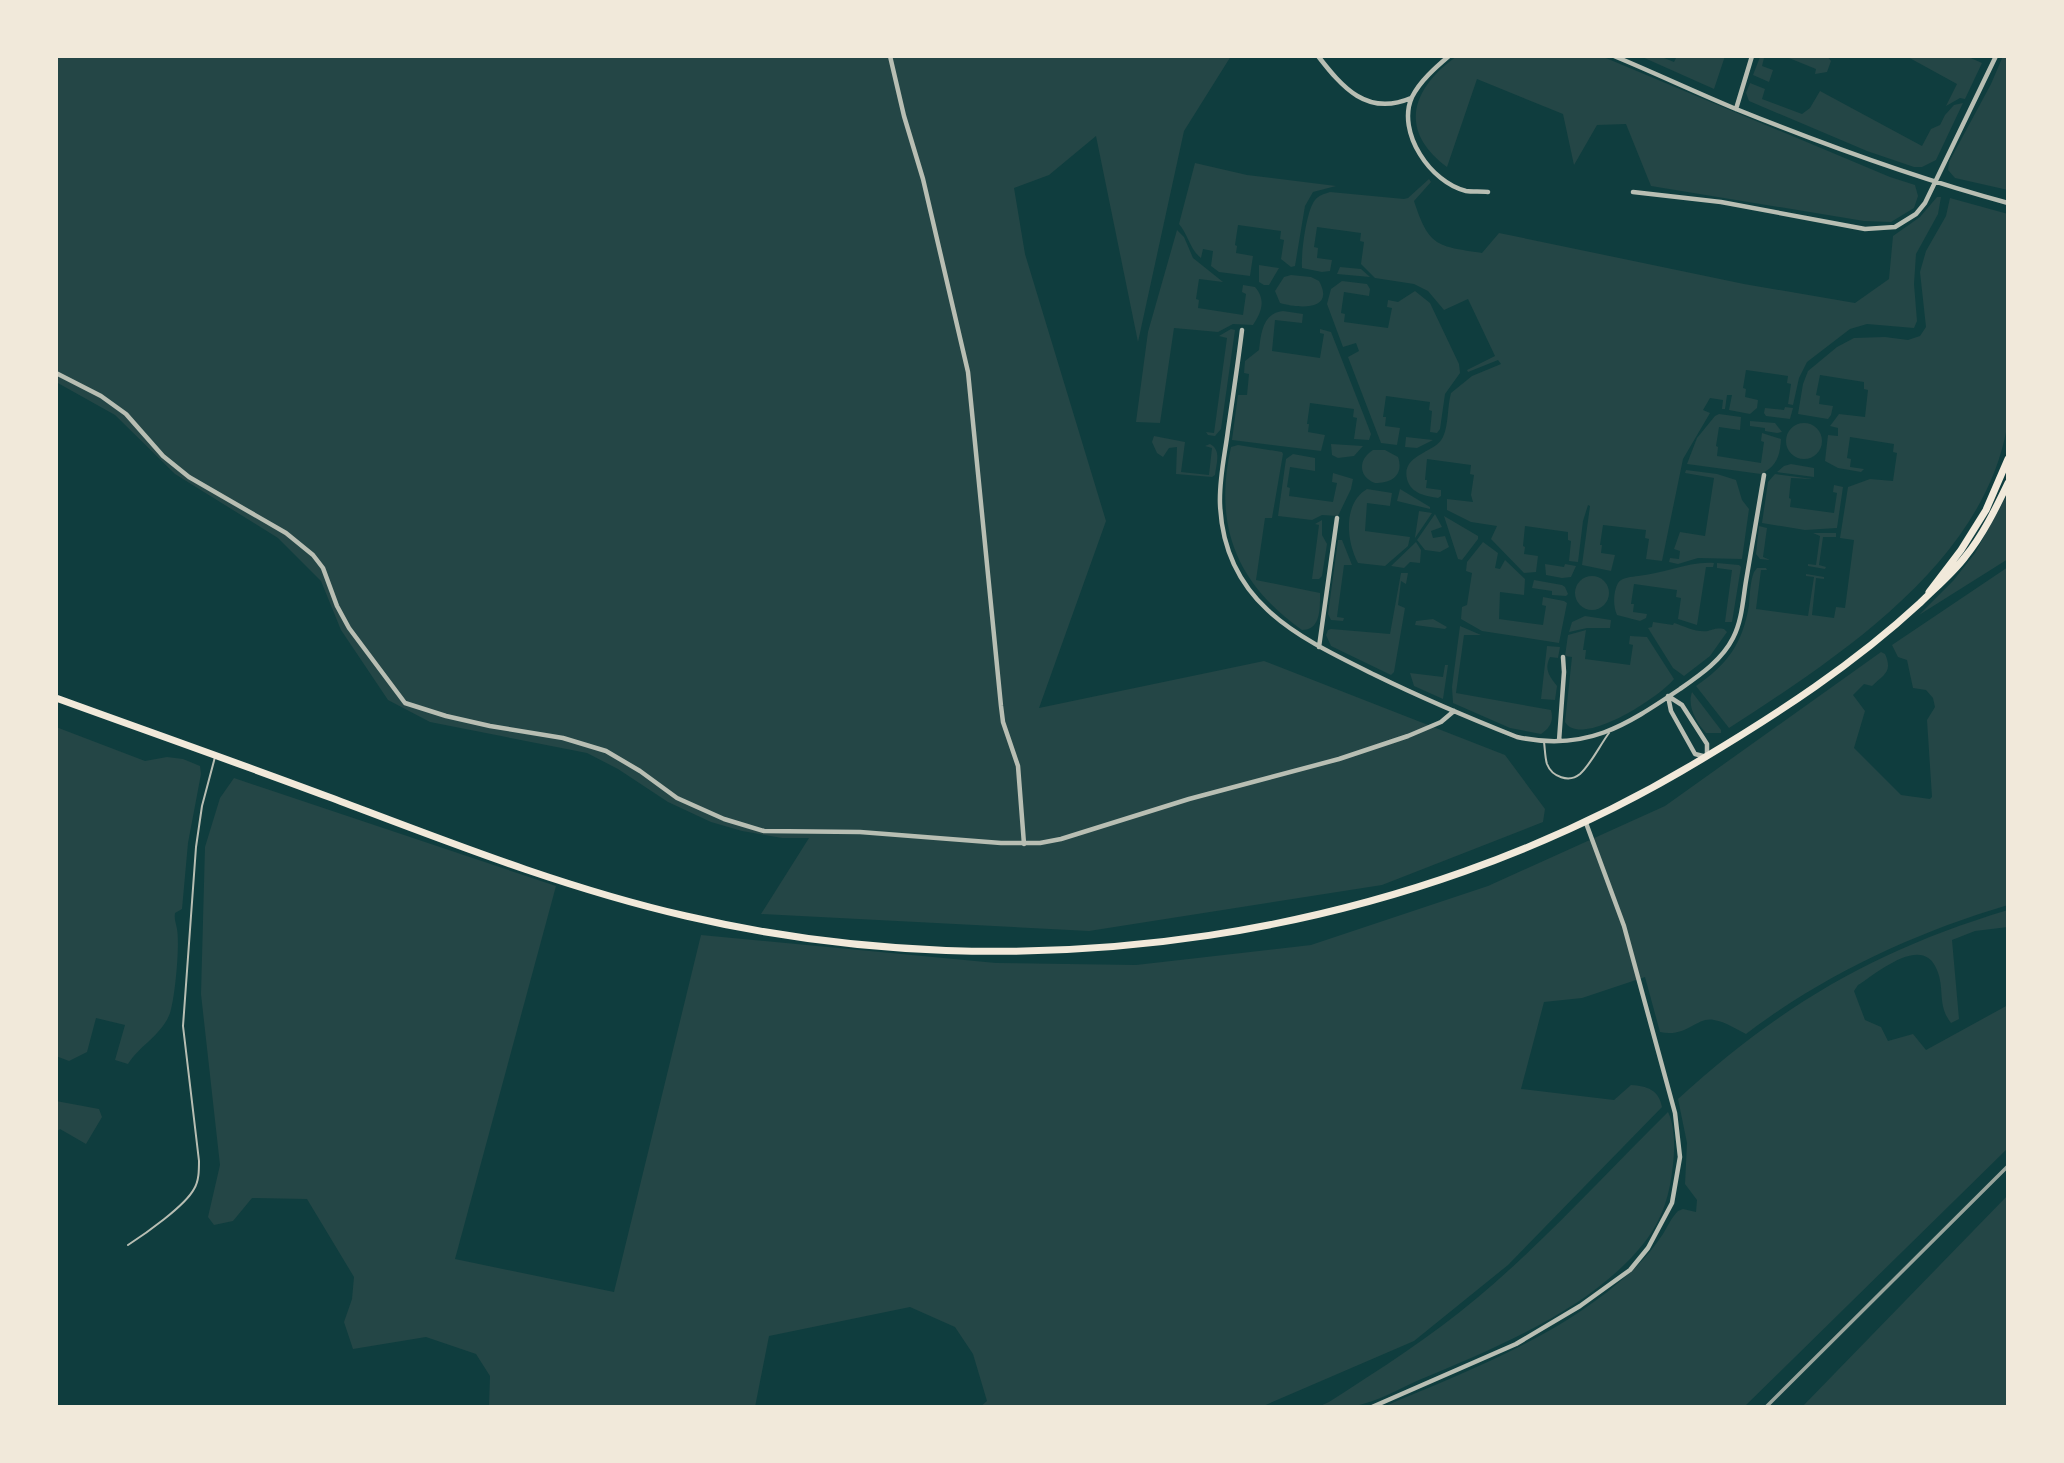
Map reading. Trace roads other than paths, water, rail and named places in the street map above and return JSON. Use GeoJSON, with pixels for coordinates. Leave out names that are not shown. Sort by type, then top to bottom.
{"type":"FeatureCollection","features":[{"type":"Feature","properties":{"kind":"main road"},"geometry":{"type":"LineString","coordinates":[[1927,596],[1986,510],[2008,458]]}},
{"type":"Feature","properties":{"kind":"main road"},"geometry":{"type":"LineString","coordinates":[[56,698],[530,871],[685,916],[798,937],[871,946],[946,950],[1013,952],[1200,937],[1330,912],[1406,891],[1521,850],[1586,823],[1653,789],[1756,727],[1854,659],[1940,585],[1968,554],[1993,515],[2008,483]]}},
{"type":"Feature","properties":{"kind":"street"},"geometry":{"type":"LineString","coordinates":[[890,56],[923,179],[968,372],[1001,706],[1003,722],[1018,766],[1024,844]]}},
{"type":"Feature","properties":{"kind":"street"},"geometry":{"type":"LineString","coordinates":[[1318,56],[1338,82],[1362,99],[1389,103],[1412,97]]}},
{"type":"Feature","properties":{"kind":"street"},"geometry":{"type":"LineString","coordinates":[[1448,56],[1412,97],[1410,128],[1414,144],[1422,157],[1443,179],[1467,191],[1488,192]]}},
{"type":"Feature","properties":{"kind":"street"},"geometry":{"type":"LineString","coordinates":[[1614,56],[1736,109],[1872,162],[2008,203]]}},
{"type":"Feature","properties":{"kind":"street"},"geometry":{"type":"LineString","coordinates":[[1736,109],[1752,56]]}},
{"type":"Feature","properties":{"kind":"street"},"geometry":{"type":"LineString","coordinates":[[1633,192],[1721,202],[1865,229],[1895,227],[1916,214],[1925,203],[1996,56]]}},
{"type":"Feature","properties":{"kind":"street"},"geometry":{"type":"LineString","coordinates":[[1242,330],[1221,485],[1226,540],[1241,577],[1271,614],[1292,631],[1319,647],[1454,711],[1517,737],[1545,742],[1610,732],[1703,673],[1726,649],[1734,637],[1742,607],[1764,475]]}},
{"type":"Feature","properties":{"kind":"street"},"geometry":{"type":"LineString","coordinates":[[56,373],[101,396],[126,414],[163,456],[189,477],[300,543],[323,568],[337,606],[349,628],[405,703],[446,716],[563,738],[606,751],[631,765],[677,798],[724,819],[764,831],[860,832],[1024,844],[1061,839],[1178,802],[1339,759],[1408,736],[1441,722],[1454,711]]}},
{"type":"Feature","properties":{"kind":"street"},"geometry":{"type":"LineString","coordinates":[[1319,647],[1337,518]]}},
{"type":"Feature","properties":{"kind":"street"},"geometry":{"type":"LineString","coordinates":[[1559,741],[1563,657]]}},
{"type":"Feature","properties":{"kind":"street"},"geometry":{"type":"LineString","coordinates":[[1668,696],[1682,705],[1707,744],[1707,757],[1695,754],[1671,711],[1668,696]]}},
{"type":"Feature","properties":{"kind":"street"},"geometry":{"type":"LineString","coordinates":[[1373,1407],[1516,1344],[1580,1306],[1630,1270],[1648,1248],[1672,1203],[1680,1157],[1675,1113],[1624,926],[1586,823]]}},
{"type":"Feature","properties":{"kind":"lane"},"geometry":{"type":"LineString","coordinates":[[1545,742],[1550,770],[1565,779],[1573,778],[1581,773],[1610,732]]}},
{"type":"Feature","properties":{"kind":"lane"},"geometry":{"type":"LineString","coordinates":[[128,1245],[162,1220],[194,1190],[198,1177],[199,1161],[184,1032],[185,983],[196,847],[202,806],[215,756]]}},
{"type":"Feature","properties":{"kind":"railway"},"geometry":{"type":"LineString","coordinates":[[1766,1407],[2008,1166]]}}]}
